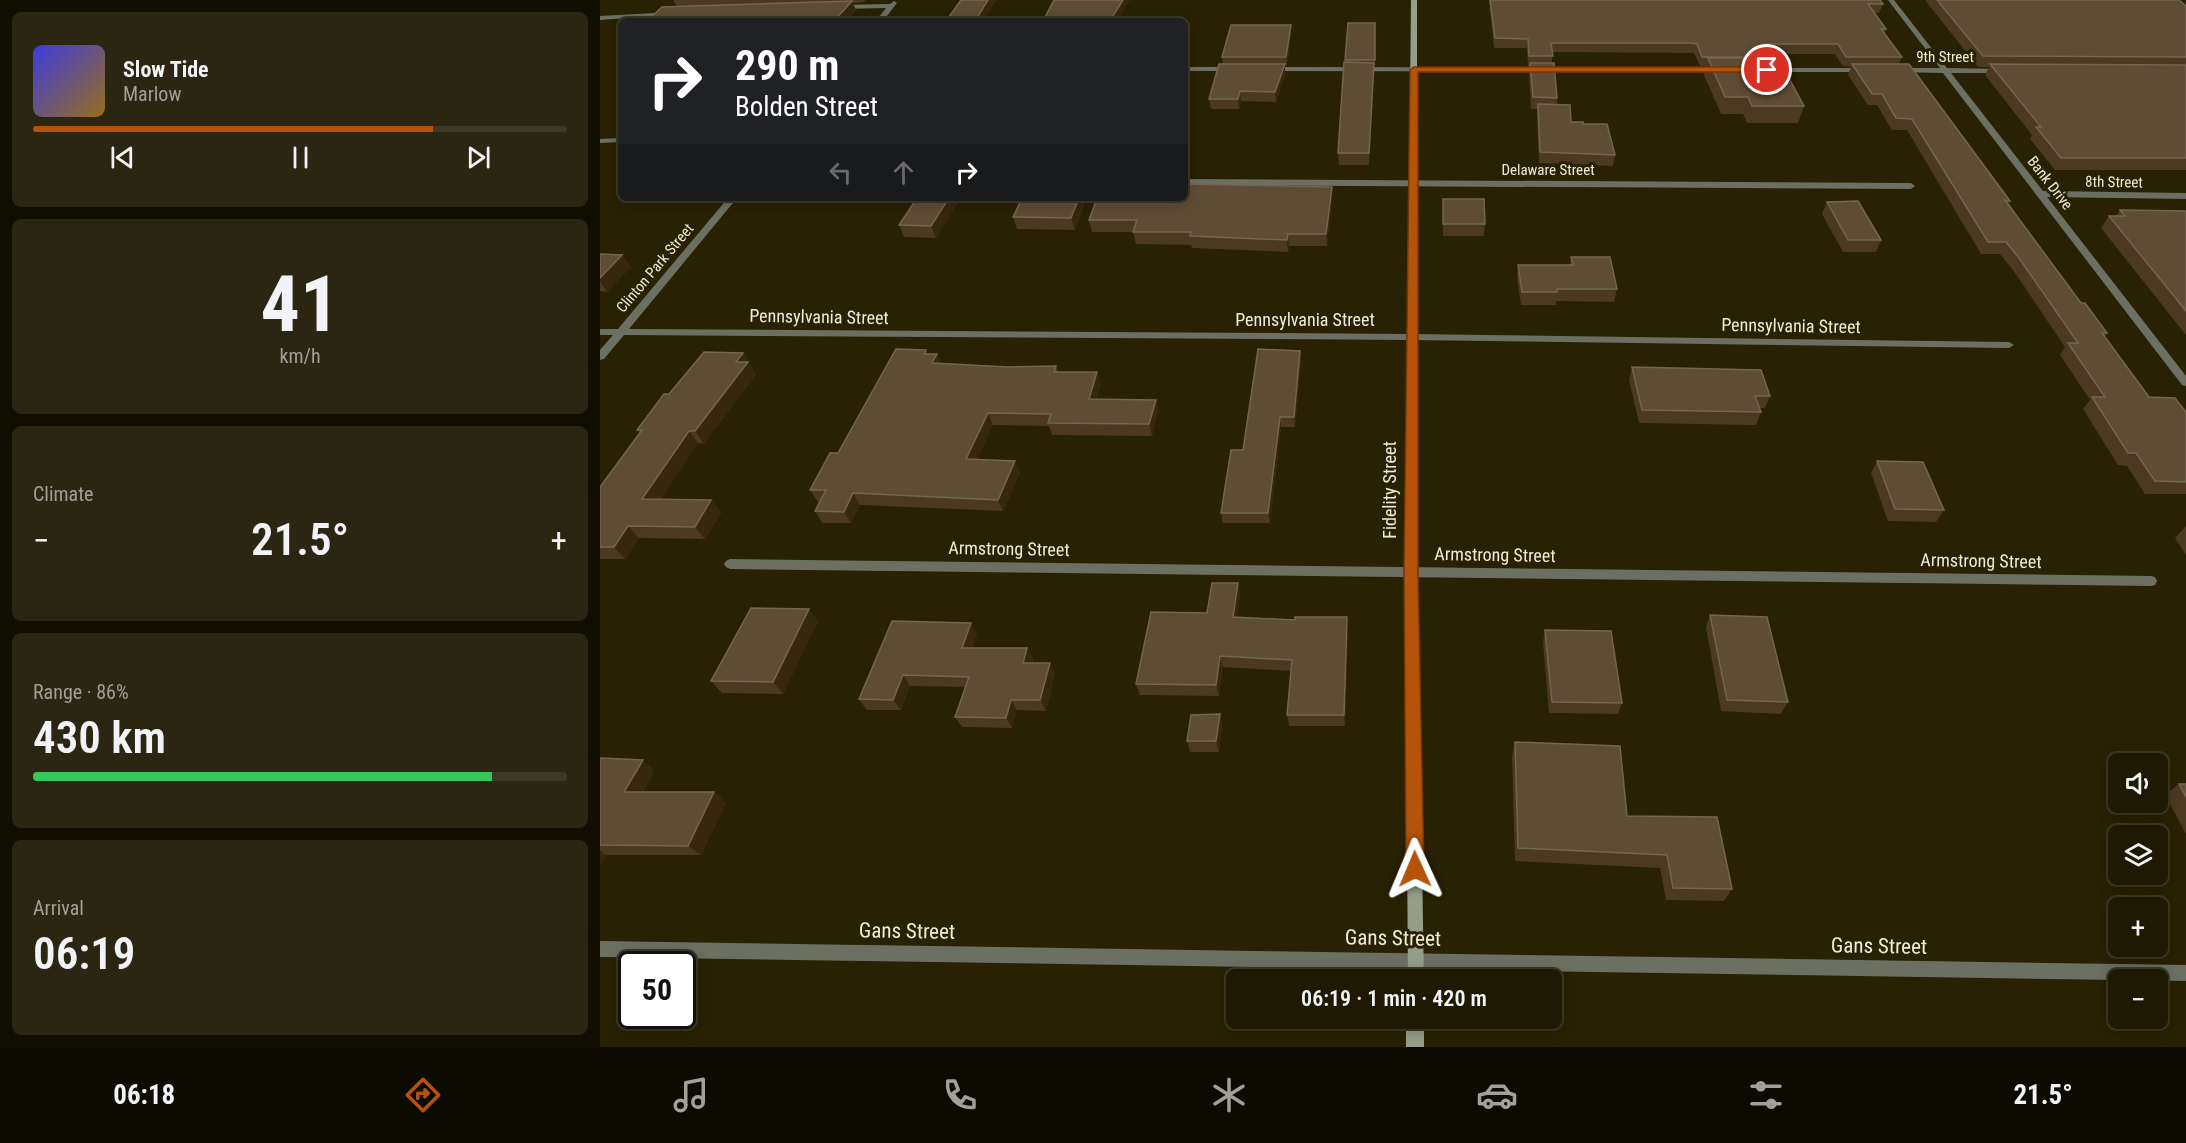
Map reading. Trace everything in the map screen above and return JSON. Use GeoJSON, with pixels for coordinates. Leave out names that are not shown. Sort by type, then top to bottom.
{"type":"FeatureCollection","features":[{"type":"Feature","properties":{"kind":"main road","name":"Fidelity Street"},"geometry":{"type":"LineString","coordinates":[[1414,0],[1411,572],[1416,969]]}},
{"type":"Feature","properties":{"kind":"main road"},"geometry":{"type":"LineString","coordinates":[[1415,1029],[1415,1047]]}},
{"type":"Feature","properties":{"kind":"street","name":"Bank Drive"},"geometry":{"type":"LineString","coordinates":[[1892,0],[2182,374],[2186,383]]}},
{"type":"Feature","properties":{"kind":"street"},"geometry":{"type":"LineString","coordinates":[[834,7],[894,3]]}},
{"type":"Feature","properties":{"kind":"street"},"geometry":{"type":"LineString","coordinates":[[882,18],[894,3]]}},
{"type":"Feature","properties":{"kind":"street"},"geometry":{"type":"LineString","coordinates":[[600,18],[677,12]]}},
{"type":"Feature","properties":{"kind":"street"},"geometry":{"type":"LineString","coordinates":[[1188,69],[1245,69]]}},
{"type":"Feature","properties":{"kind":"street"},"geometry":{"type":"LineString","coordinates":[[1257,69],[1732,70]]}},
{"type":"Feature","properties":{"kind":"street"},"geometry":{"type":"LineString","coordinates":[[1755,70],[1876,70]]}},
{"type":"Feature","properties":{"kind":"street","name":"9th Street"},"geometry":{"type":"LineString","coordinates":[[1886,70],[2014,71]]}},
{"type":"Feature","properties":{"kind":"street"},"geometry":{"type":"LineString","coordinates":[[600,141],[618,140]]}},
{"type":"Feature","properties":{"kind":"street","name":"Delaware Street"},"geometry":{"type":"LineString","coordinates":[[1188,182],[1911,186]]}},
{"type":"Feature","properties":{"kind":"street","name":"8th Street"},"geometry":{"type":"LineString","coordinates":[[2042,195],[2186,196]]}},
{"type":"Feature","properties":{"kind":"street","name":"Clinton Park Street"},"geometry":{"type":"LineString","coordinates":[[600,357],[730,201]]}},
{"type":"Feature","properties":{"kind":"street","name":"Pennsylvania Street"},"geometry":{"type":"LineString","coordinates":[[600,332],[1411,337],[2009,345]]}},
{"type":"Feature","properties":{"kind":"street","name":"Armstrong Street"},"geometry":{"type":"LineString","coordinates":[[730,564],[2151,580]]}},
{"type":"Feature","properties":{"kind":"street","name":"Gans Street"},"geometry":{"type":"LineString","coordinates":[[600,949],[2186,973]]}},
{"type":"Feature","properties":{"kind":"building"},"geometry":{"type":"Polygon","coordinates":[[[961,0],[988,0],[977,18],[948,18],[961,0]]]}},
{"type":"Feature","properties":{"kind":"building"},"geometry":{"type":"Polygon","coordinates":[[[1054,0],[1123,0],[1112,18],[1045,18],[1054,0]]]}},
{"type":"Feature","properties":{"kind":"building"},"geometry":{"type":"Polygon","coordinates":[[[1490,0],[1880,0],[1883,4],[1868,4],[1886,29],[1881,29],[1902,57],[1846,57],[1838,44],[1764,44],[1771,57],[1702,57],[1697,44],[1692,43],[1551,43],[1553,56],[1529,56],[1528,39],[1495,38],[1490,0]]]}},
{"type":"Feature","properties":{"kind":"building"},"geometry":{"type":"Polygon","coordinates":[[[1937,0],[2179,0],[2186,6],[2186,57],[1983,56],[1937,0]]]}},
{"type":"Feature","properties":{"kind":"building"},"geometry":{"type":"Polygon","coordinates":[[[852,1],[837,18],[650,18],[662,7],[852,1]]]}},
{"type":"Feature","properties":{"kind":"building"},"geometry":{"type":"Polygon","coordinates":[[[1348,23],[1375,23],[1375,60],[1345,60],[1348,23]]]}},
{"type":"Feature","properties":{"kind":"building"},"geometry":{"type":"Polygon","coordinates":[[[1231,25],[1291,25],[1286,57],[1222,57],[1231,25]]]}},
{"type":"Feature","properties":{"kind":"building"},"geometry":{"type":"Polygon","coordinates":[[[1708,58],[1778,58],[1804,106],[1752,106],[1748,97],[1725,97],[1708,58]]]}},
{"type":"Feature","properties":{"kind":"building"},"geometry":{"type":"Polygon","coordinates":[[[1344,62],[1374,63],[1369,153],[1338,153],[1344,62]]]}},
{"type":"Feature","properties":{"kind":"building"},"geometry":{"type":"Polygon","coordinates":[[[1530,63],[1554,63],[1557,98],[1533,97],[1530,63]]]}},
{"type":"Feature","properties":{"kind":"building"},"geometry":{"type":"Polygon","coordinates":[[[1219,64],[1285,64],[1275,92],[1240,91],[1238,99],[1209,99],[1219,64]]]}},
{"type":"Feature","properties":{"kind":"building"},"geometry":{"type":"Polygon","coordinates":[[[1852,64],[1909,64],[2010,201],[2005,200],[2081,303],[2085,303],[2107,333],[2102,333],[2149,397],[2175,398],[2186,412],[2186,482],[2155,481],[2136,453],[2128,453],[2092,397],[2105,397],[2068,343],[2078,343],[2019,258],[2006,242],[1988,242],[1912,119],[1896,118],[1882,94],[1872,94],[1852,64]]]}},
{"type":"Feature","properties":{"kind":"building"},"geometry":{"type":"Polygon","coordinates":[[[1990,64],[2186,65],[2186,158],[2061,158],[2036,127],[2041,127],[1990,64]]]}},
{"type":"Feature","properties":{"kind":"building"},"geometry":{"type":"Polygon","coordinates":[[[1538,104],[1570,105],[1571,122],[1607,124],[1615,155],[1540,152],[1538,104]]]}},
{"type":"Feature","properties":{"kind":"building"},"geometry":{"type":"Polygon","coordinates":[[[1188,184],[1332,187],[1326,234],[1288,234],[1287,240],[1190,236],[1191,232],[1133,232],[1137,220],[1089,220],[1096,201],[1188,201],[1188,184]]]}},
{"type":"Feature","properties":{"kind":"building"},"geometry":{"type":"Polygon","coordinates":[[[1443,199],[1484,199],[1485,224],[1443,224],[1443,199]]]}},
{"type":"Feature","properties":{"kind":"building"},"geometry":{"type":"Polygon","coordinates":[[[915,201],[947,201],[931,226],[899,225],[915,201]]]}},
{"type":"Feature","properties":{"kind":"building"},"geometry":{"type":"Polygon","coordinates":[[[1021,201],[1078,201],[1071,218],[1013,217],[1021,201]]]}},
{"type":"Feature","properties":{"kind":"building"},"geometry":{"type":"Polygon","coordinates":[[[1858,201],[1881,240],[1848,240],[1827,202],[1858,201]]]}},
{"type":"Feature","properties":{"kind":"building"},"geometry":{"type":"Polygon","coordinates":[[[2120,210],[2186,211],[2186,311],[2109,216],[2125,216],[2120,210]]]}},
{"type":"Feature","properties":{"kind":"building"},"geometry":{"type":"Polygon","coordinates":[[[600,254],[622,255],[600,278],[600,254]]]}},
{"type":"Feature","properties":{"kind":"building"},"geometry":{"type":"Polygon","coordinates":[[[1571,257],[1610,257],[1617,289],[1557,289],[1557,292],[1522,292],[1518,265],[1573,265],[1571,257]]]}},
{"type":"Feature","properties":{"kind":"building"},"geometry":{"type":"Polygon","coordinates":[[[896,349],[926,350],[924,354],[937,354],[932,363],[1008,367],[1056,366],[1054,372],[1097,372],[1089,399],[1156,400],[1149,424],[1048,423],[1051,414],[988,413],[966,459],[1015,461],[998,500],[853,493],[844,512],[815,511],[826,490],[810,490],[830,453],[838,453],[896,349]]]}},
{"type":"Feature","properties":{"kind":"building"},"geometry":{"type":"Polygon","coordinates":[[[1258,349],[1300,351],[1294,417],[1280,417],[1268,513],[1221,513],[1231,450],[1243,450],[1258,349]]]}},
{"type":"Feature","properties":{"kind":"building"},"geometry":{"type":"Polygon","coordinates":[[[704,352],[743,353],[736,362],[748,362],[695,431],[689,431],[642,499],[711,500],[695,527],[628,526],[614,547],[600,547],[600,487],[642,430],[637,430],[664,394],[669,394],[704,352]]]}},
{"type":"Feature","properties":{"kind":"building"},"geometry":{"type":"Polygon","coordinates":[[[1632,367],[1761,370],[1770,396],[1755,396],[1761,412],[1642,410],[1632,367]]]}},
{"type":"Feature","properties":{"kind":"building"},"geometry":{"type":"Polygon","coordinates":[[[1877,461],[1923,462],[1944,510],[1895,509],[1877,461]]]}},
{"type":"Feature","properties":{"kind":"building"},"geometry":{"type":"Polygon","coordinates":[[[1212,583],[1238,583],[1233,617],[1295,620],[1295,617],[1347,617],[1344,715],[1287,715],[1292,660],[1220,656],[1216,685],[1136,684],[1151,612],[1207,613],[1212,583]]]}},
{"type":"Feature","properties":{"kind":"building"},"geometry":{"type":"Polygon","coordinates":[[[751,608],[809,609],[773,682],[711,681],[751,608]]]}},
{"type":"Feature","properties":{"kind":"building"},"geometry":{"type":"Polygon","coordinates":[[[1710,615],[1767,617],[1788,702],[1727,700],[1710,615]]]}},
{"type":"Feature","properties":{"kind":"building"},"geometry":{"type":"Polygon","coordinates":[[[892,621],[971,623],[962,648],[1027,648],[1023,663],[1050,663],[1040,700],[1011,700],[1006,718],[955,717],[969,677],[903,675],[893,700],[859,699],[892,621]]]}},
{"type":"Feature","properties":{"kind":"building"},"geometry":{"type":"Polygon","coordinates":[[[1545,630],[1611,631],[1622,703],[1552,702],[1545,630]]]}},
{"type":"Feature","properties":{"kind":"building"},"geometry":{"type":"Polygon","coordinates":[[[1220,714],[1216,741],[1187,741],[1191,715],[1220,714]]]}},
{"type":"Feature","properties":{"kind":"building"},"geometry":{"type":"Polygon","coordinates":[[[1515,742],[1620,746],[1627,816],[1717,817],[1732,889],[1673,888],[1667,855],[1518,848],[1515,742]]]}},
{"type":"Feature","properties":{"kind":"building"},"geometry":{"type":"Polygon","coordinates":[[[600,758],[643,760],[624,792],[714,792],[688,846],[600,845],[600,758]]]}},
{"type":"Feature","properties":{"kind":"building"},"geometry":{"type":"Polygon","coordinates":[[[2179,784],[2186,784],[2186,797],[2179,784]]]}},
{"type":"Feature","properties":{"kind":"route"},"geometry":{"type":"LineString","coordinates":[[1415,869],[1411,572],[1414,70],[1767,70]]}}]}
